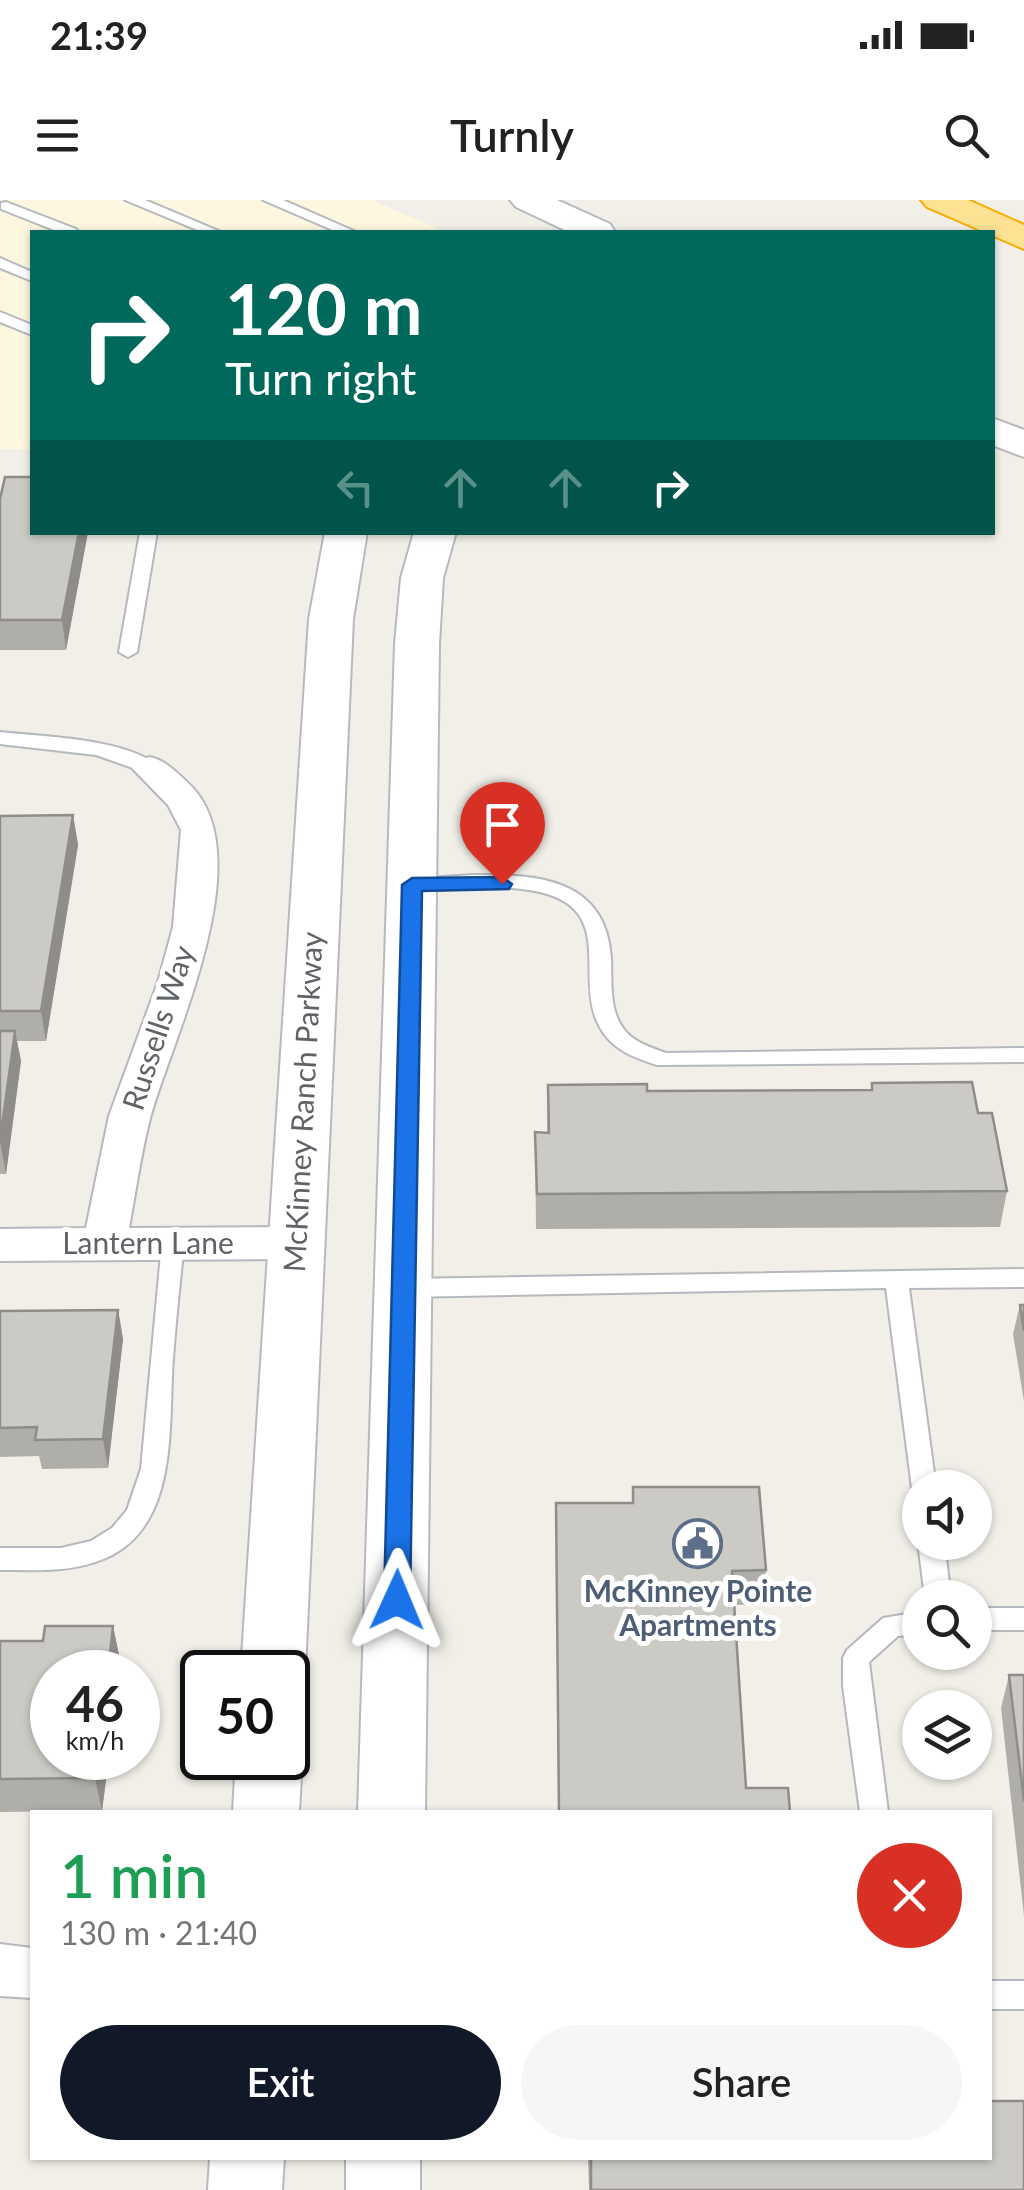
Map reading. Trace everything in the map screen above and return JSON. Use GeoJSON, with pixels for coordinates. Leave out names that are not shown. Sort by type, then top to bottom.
{"type":"FeatureCollection","features":[{"type":"Feature","properties":{"kind":"highway"},"geometry":{"type":"LineString","coordinates":[[939,200],[1024,238]]}},
{"type":"Feature","properties":{"kind":"main road"},"geometry":{"type":"LineString","coordinates":[[528,200],[592,230]]}},
{"type":"Feature","properties":{"kind":"main road"},"geometry":{"type":"LineString","coordinates":[[995,431],[1024,445]]}},
{"type":"Feature","properties":{"kind":"main road","name":"McKinney Ranch Parkway"},"geometry":{"type":"LineString","coordinates":[[274,1650],[331,620],[345,535]]}},
{"type":"Feature","properties":{"kind":"main road"},"geometry":{"type":"LineString","coordinates":[[409,535],[396,576],[395,598],[418,608]]}},
{"type":"Feature","properties":{"kind":"main road"},"geometry":{"type":"LineString","coordinates":[[391,1810],[418,608],[434,535]]}},
{"type":"Feature","properties":{"kind":"main road"},"geometry":{"type":"LineString","coordinates":[[266,1810],[268,1780]]}},
{"type":"Feature","properties":{"kind":"main road"},"geometry":{"type":"LineString","coordinates":[[245,2190],[247,2160]]}},
{"type":"Feature","properties":{"kind":"main road"},"geometry":{"type":"LineString","coordinates":[[382,2190],[383,2160]]}},
{"type":"Feature","properties":{"kind":"street","name":"Russells Way"},"geometry":{"type":"LineString","coordinates":[[104,1244],[130,1116],[178,982],[192,928],[199,830],[184,799],[150,768]]}},
{"type":"Feature","properties":{"kind":"street","name":"Lantern Lane"},"geometry":{"type":"LineString","coordinates":[[0,1245],[296,1243]]}},
{"type":"Feature","properties":{"kind":"street"},"geometry":{"type":"LineString","coordinates":[[0,1970],[30,1973]]}},
{"type":"Feature","properties":{"kind":"lane"},"geometry":{"type":"LineString","coordinates":[[132,200],[209,230]]}},
{"type":"Feature","properties":{"kind":"lane"},"geometry":{"type":"LineString","coordinates":[[270,200],[345,230]]}},
{"type":"Feature","properties":{"kind":"lane"},"geometry":{"type":"LineString","coordinates":[[8,205],[66,230]]}},
{"type":"Feature","properties":{"kind":"lane"},"geometry":{"type":"LineString","coordinates":[[4,267],[30,275]]}},
{"type":"Feature","properties":{"kind":"lane"},"geometry":{"type":"LineString","coordinates":[[0,317],[30,329]]}},
{"type":"Feature","properties":{"kind":"lane"},"geometry":{"type":"LineString","coordinates":[[128,652],[148,535]]}},
{"type":"Feature","properties":{"kind":"lane"},"geometry":{"type":"LineString","coordinates":[[0,738],[91,748],[150,768]]}},
{"type":"Feature","properties":{"kind":"lane"},"geometry":{"type":"LineString","coordinates":[[412,885],[532,884],[576,898],[592,913],[598,931],[604,1019],[616,1036],[648,1057],[665,1060],[1024,1055]]}},
{"type":"Feature","properties":{"kind":"lane"},"geometry":{"type":"LineString","coordinates":[[0,1559],[87,1554],[122,1532],[147,1498],[157,1456],[160,1363],[173,1243]]}},
{"type":"Feature","properties":{"kind":"lane"},"geometry":{"type":"LineString","coordinates":[[405,1288],[1024,1278]]}},
{"type":"Feature","properties":{"kind":"lane"},"geometry":{"type":"LineString","coordinates":[[896,1279],[922,1470]]}},
{"type":"Feature","properties":{"kind":"lane"},"geometry":{"type":"LineString","coordinates":[[992,1620],[1024,1619]]}},
{"type":"Feature","properties":{"kind":"lane"},"geometry":{"type":"LineString","coordinates":[[874,1810],[856,1686],[856,1658],[892,1626],[902,1625]]}},
{"type":"Feature","properties":{"kind":"lane"},"geometry":{"type":"LineString","coordinates":[[992,1995],[1024,1995]]}},
{"type":"Feature","properties":{"kind":"shaded area"},"geometry":{"type":"Polygon","coordinates":[[[0,200],[372,200],[440,230],[30,230],[30,449],[0,449],[0,200]]]}},
{"type":"Feature","properties":{"kind":"building"},"geometry":{"type":"Polygon","coordinates":[[[5,477],[30,477],[30,535],[78,535],[62,620],[0,620],[0,499],[5,477]]]}},
{"type":"Feature","properties":{"kind":"building"},"geometry":{"type":"Polygon","coordinates":[[[73,815],[41,1011],[0,1011],[0,816],[73,815]]]}},
{"type":"Feature","properties":{"kind":"building"},"geometry":{"type":"Polygon","coordinates":[[[0,1031],[15,1031],[0,1141],[0,1031]]]}},
{"type":"Feature","properties":{"kind":"building"},"geometry":{"type":"Polygon","coordinates":[[[972,1082],[978,1113],[992,1113],[1007,1191],[537,1194],[535,1132],[549,1133],[548,1085],[647,1084],[647,1091],[872,1090],[872,1083],[972,1082]]]}},
{"type":"Feature","properties":{"kind":"building"},"geometry":{"type":"Polygon","coordinates":[[[118,1310],[103,1439],[35,1440],[37,1427],[0,1428],[0,1311],[118,1310]]]}},
{"type":"Feature","properties":{"kind":"building"},"geometry":{"type":"Polygon","coordinates":[[[633,1487],[759,1487],[766,1570],[732,1571],[746,1788],[788,1788],[790,1810],[559,1810],[556,1503],[633,1503],[633,1487]]]}},
{"type":"Feature","properties":{"kind":"building"},"geometry":{"type":"Polygon","coordinates":[[[45,1626],[113,1626],[110,1650],[30,1650],[30,1779],[0,1779],[0,1641],[43,1641],[45,1626]]]}},
{"type":"Feature","properties":{"kind":"building"},"geometry":{"type":"Polygon","coordinates":[[[1009,1675],[1024,1675],[1024,1801],[1009,1675]]]}},
{"type":"Feature","properties":{"kind":"building"},"geometry":{"type":"Polygon","coordinates":[[[992,2101],[1024,2101],[1024,2190],[591,2190],[591,2160],[992,2160],[992,2101]]]}},
{"type":"Feature","properties":{"kind":"place","name":"McKinney Pointe Apartments"},"geometry":{"type":"Point","coordinates":[698,1543]}},
{"type":"Feature","properties":{"kind":"route"},"geometry":{"type":"LineString","coordinates":[[397,1600],[412,885],[502,884]]}}]}
